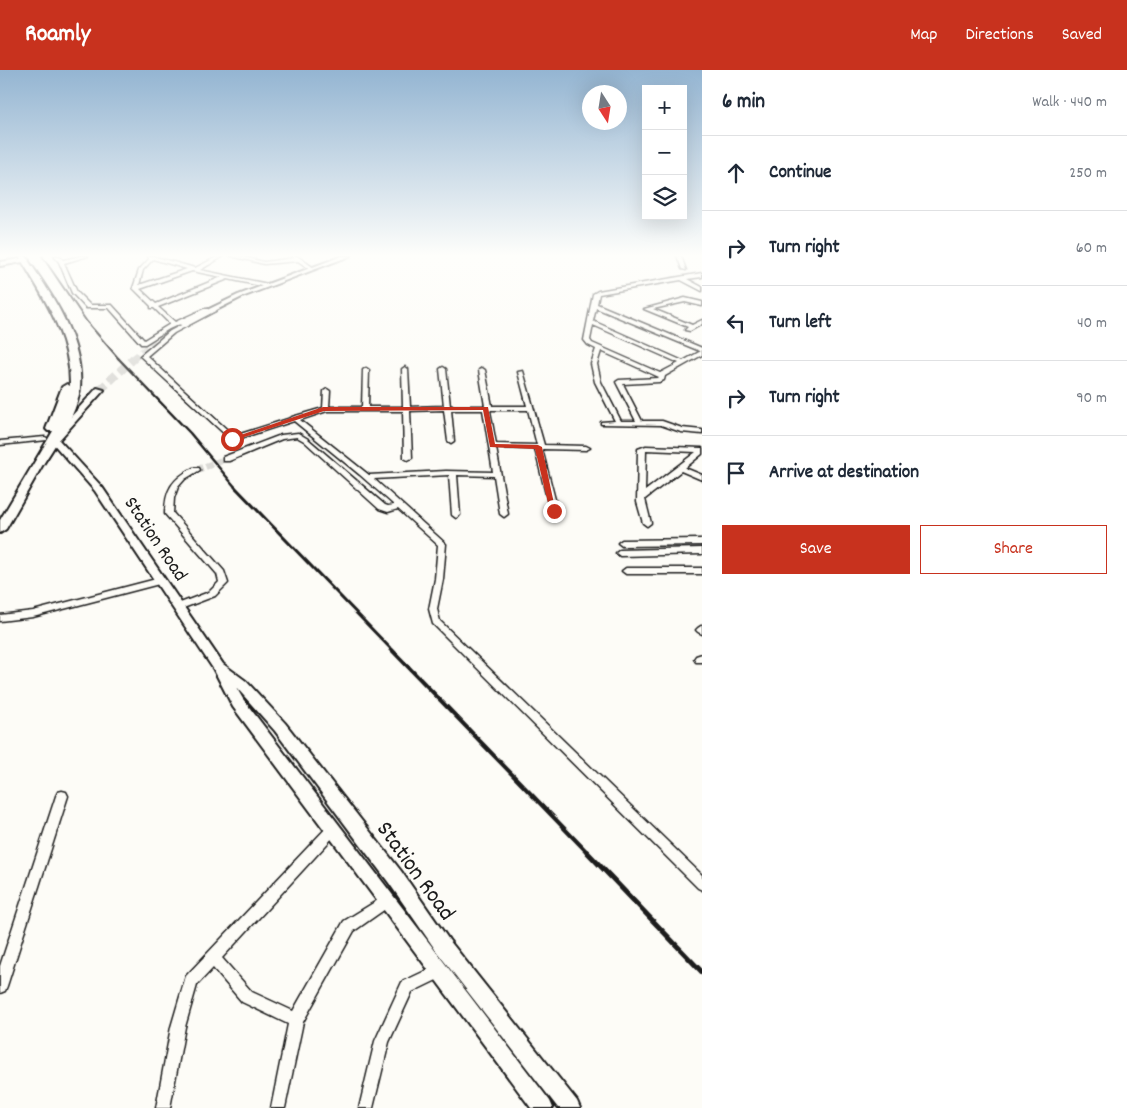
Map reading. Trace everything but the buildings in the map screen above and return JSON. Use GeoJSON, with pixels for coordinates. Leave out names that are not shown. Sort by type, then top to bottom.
{"type":"FeatureCollection","features":[{"type":"Feature","properties":{"kind":"main road"},"geometry":{"type":"LineString","coordinates":[[0,529],[49,440],[68,383],[61,339],[45,304]]}},
{"type":"Feature","properties":{"kind":"main road"},"geometry":{"type":"LineString","coordinates":[[182,324],[222,304]]}},
{"type":"Feature","properties":{"kind":"main road"},"geometry":{"type":"LineString","coordinates":[[0,515],[49,440],[100,390]]}},
{"type":"Feature","properties":{"kind":"main road","name":"Station Road"},"geometry":{"type":"LineString","coordinates":[[49,440],[99,489],[218,667],[235,699],[543,1108]]}},
{"type":"Feature","properties":{"kind":"main road","name":"Station Road"},"geometry":{"type":"LineString","coordinates":[[218,667],[242,685],[280,727],[395,877],[443,946],[570,1108]]}},
{"type":"Feature","properties":{"kind":"street"},"geometry":{"type":"LineString","coordinates":[[86,304],[88,307],[110,306],[142,344],[174,324],[222,304]]}},
{"type":"Feature","properties":{"kind":"street"},"geometry":{"type":"LineString","coordinates":[[157,304],[153,306],[174,324]]}},
{"type":"Feature","properties":{"kind":"street"},"geometry":{"type":"LineString","coordinates":[[223,304],[202,318],[172,332],[143,356],[232,439],[326,409],[531,408]]}},
{"type":"Feature","properties":{"kind":"street"},"geometry":{"type":"LineString","coordinates":[[667,304],[647,309],[692,327]]}},
{"type":"Feature","properties":{"kind":"street"},"geometry":{"type":"LineString","coordinates":[[662,375],[599,348],[587,340],[594,305],[702,352]]}},
{"type":"Feature","properties":{"kind":"street"},"geometry":{"type":"LineString","coordinates":[[590,322],[684,363]]}},
{"type":"Feature","properties":{"kind":"street"},"geometry":{"type":"LineString","coordinates":[[685,331],[702,322]]}},
{"type":"Feature","properties":{"kind":"street"},"geometry":{"type":"LineString","coordinates":[[599,348],[594,364],[598,382],[619,423]]}},
{"type":"Feature","properties":{"kind":"street"},"geometry":{"type":"LineString","coordinates":[[640,423],[619,382],[662,379],[662,375],[702,352]]}},
{"type":"Feature","properties":{"kind":"street"},"geometry":{"type":"LineString","coordinates":[[405,369],[408,458]]}},
{"type":"Feature","properties":{"kind":"street"},"geometry":{"type":"LineString","coordinates":[[443,369],[450,441]]}},
{"type":"Feature","properties":{"kind":"street"},"geometry":{"type":"LineString","coordinates":[[365,408],[366,370]]}},
{"type":"Feature","properties":{"kind":"street"},"geometry":{"type":"LineString","coordinates":[[482,370],[496,474],[504,514]]}},
{"type":"Feature","properties":{"kind":"street"},"geometry":{"type":"LineString","coordinates":[[521,372],[554,511]]}},
{"type":"Feature","properties":{"kind":"street"},"geometry":{"type":"LineString","coordinates":[[326,391],[326,409]]}},
{"type":"Feature","properties":{"kind":"street"},"geometry":{"type":"LineString","coordinates":[[294,418],[368,477],[442,544],[439,579],[433,609],[436,622],[702,884]]}},
{"type":"Feature","properties":{"kind":"street"},"geometry":{"type":"LineString","coordinates":[[603,423],[662,423],[681,430],[702,432]]}},
{"type":"Feature","properties":{"kind":"street"},"geometry":{"type":"LineString","coordinates":[[226,459],[281,436],[298,435],[382,506],[388,509],[400,506]]}},
{"type":"Feature","properties":{"kind":"street"},"geometry":{"type":"LineString","coordinates":[[0,442],[49,440]]}},
{"type":"Feature","properties":{"kind":"street"},"geometry":{"type":"LineString","coordinates":[[492,446],[586,448]]}},
{"type":"Feature","properties":{"kind":"street"},"geometry":{"type":"LineString","coordinates":[[647,524],[641,498],[642,449],[702,451]]}},
{"type":"Feature","properties":{"kind":"street"},"geometry":{"type":"LineString","coordinates":[[641,498],[702,451]]}},
{"type":"Feature","properties":{"kind":"street"},"geometry":{"type":"LineString","coordinates":[[680,468],[702,478]]}},
{"type":"Feature","properties":{"kind":"street"},"geometry":{"type":"LineString","coordinates":[[178,607],[212,594],[224,583],[221,573],[169,514],[170,496],[175,485],[182,476],[196,470]]}},
{"type":"Feature","properties":{"kind":"street"},"geometry":{"type":"LineString","coordinates":[[368,477],[453,473],[496,474]]}},
{"type":"Feature","properties":{"kind":"street"},"geometry":{"type":"LineString","coordinates":[[453,473],[456,515]]}},
{"type":"Feature","properties":{"kind":"street"},"geometry":{"type":"LineString","coordinates":[[622,543],[702,542]]}},
{"type":"Feature","properties":{"kind":"street"},"geometry":{"type":"LineString","coordinates":[[620,553],[702,551]]}},
{"type":"Feature","properties":{"kind":"street"},"geometry":{"type":"LineString","coordinates":[[626,571],[702,571]]}},
{"type":"Feature","properties":{"kind":"street"},"geometry":{"type":"LineString","coordinates":[[0,618],[33,614],[160,581]]}},
{"type":"Feature","properties":{"kind":"street"},"geometry":{"type":"LineString","coordinates":[[0,986],[62,796]]}},
{"type":"Feature","properties":{"kind":"street"},"geometry":{"type":"LineString","coordinates":[[163,1108],[178,1027],[191,982],[333,828]]}},
{"type":"Feature","properties":{"kind":"street"},"geometry":{"type":"LineString","coordinates":[[278,1108],[296,1020],[349,926],[387,901]]}},
{"type":"Feature","properties":{"kind":"street"},"geometry":{"type":"LineString","coordinates":[[213,958],[247,997],[296,1020]]}},
{"type":"Feature","properties":{"kind":"street"},"geometry":{"type":"LineString","coordinates":[[366,1108],[382,1041],[407,987],[440,971]]}},
{"type":"Feature","properties":{"kind":"tunnel"},"geometry":{"type":"LineString","coordinates":[[133,359],[159,338],[182,324]]}},
{"type":"Feature","properties":{"kind":"tunnel"},"geometry":{"type":"LineString","coordinates":[[100,390],[134,358]]}},
{"type":"Feature","properties":{"kind":"tunnel"},"geometry":{"type":"LineString","coordinates":[[196,470],[226,459]]}},
{"type":"Feature","properties":{"kind":"railway"},"geometry":{"type":"LineString","coordinates":[[75,304],[87,322],[119,359]]}},
{"type":"Feature","properties":{"kind":"railway"},"geometry":{"type":"LineString","coordinates":[[118,358],[190,433],[236,488]]}},
{"type":"Feature","properties":{"kind":"railway"},"geometry":{"type":"LineString","coordinates":[[235,487],[392,650]]}},
{"type":"Feature","properties":{"kind":"railway"},"geometry":{"type":"LineString","coordinates":[[391,649],[588,853]]}},
{"type":"Feature","properties":{"kind":"railway"},"geometry":{"type":"LineString","coordinates":[[587,852],[702,972]]}},
{"type":"Feature","properties":{"kind":"route"},"geometry":{"type":"LineString","coordinates":[[232,439],[323,409],[486,409],[492,446],[538,447],[554,511]]}}]}
